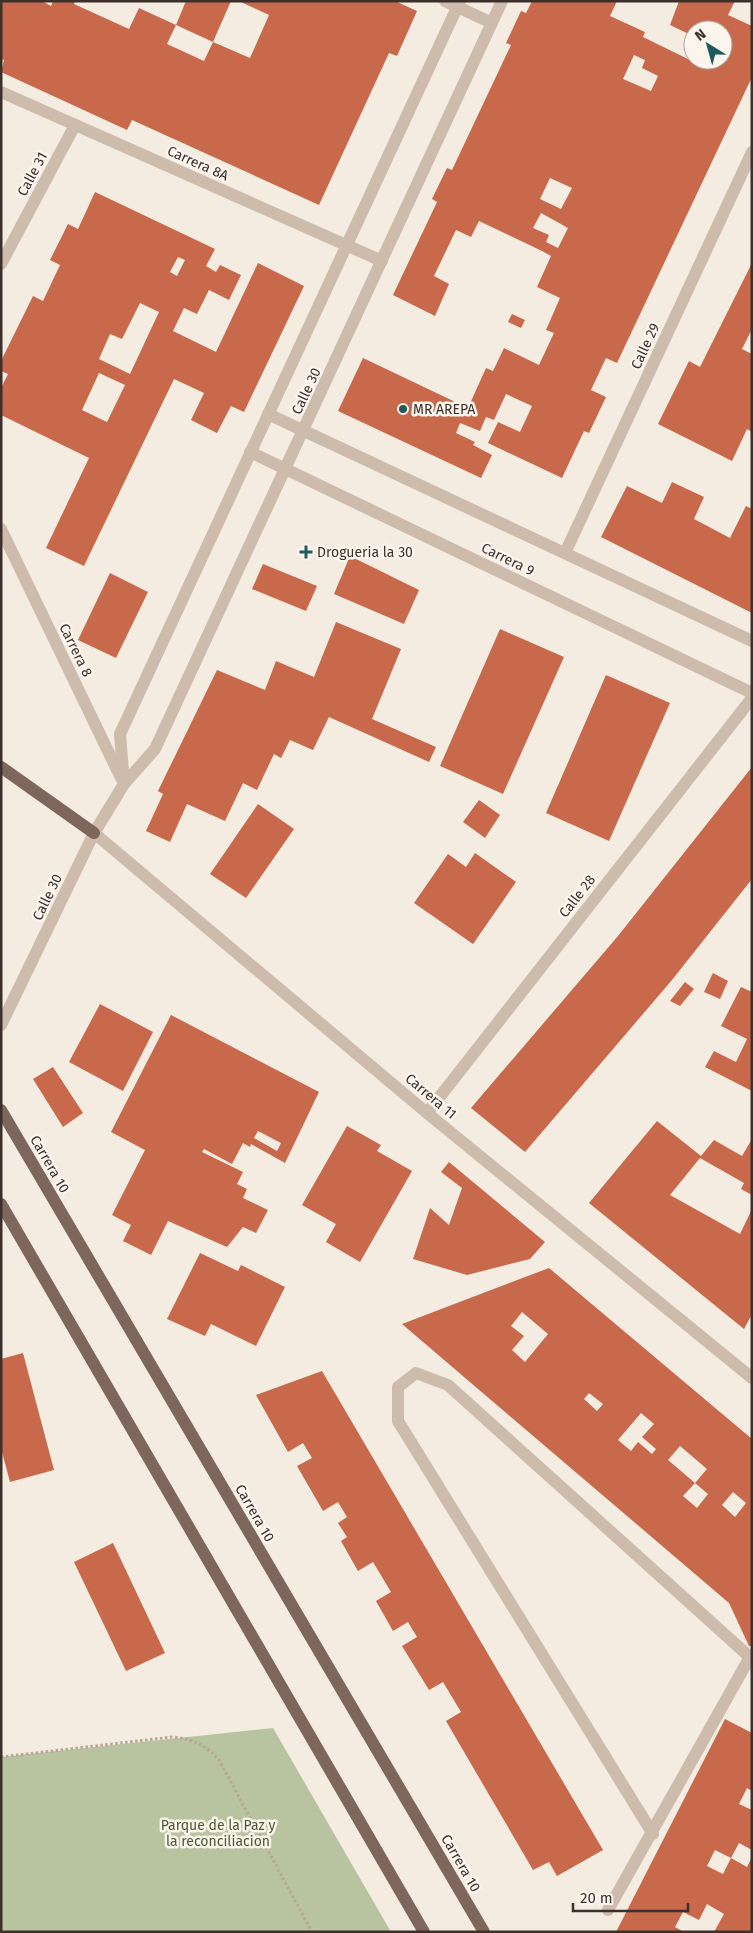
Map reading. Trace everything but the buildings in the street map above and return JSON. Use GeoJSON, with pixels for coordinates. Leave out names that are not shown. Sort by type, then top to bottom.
{"type":"FeatureCollection","features":[{"type":"Feature","properties":{"kind":"main road"},"geometry":{"type":"LineString","coordinates":[[1,768],[94,833]]}},
{"type":"Feature","properties":{"kind":"main road","name":"Carrera 10"},"geometry":{"type":"LineString","coordinates":[[1,1110],[484,1932]]}},
{"type":"Feature","properties":{"kind":"main road"},"geometry":{"type":"LineString","coordinates":[[1,1204],[424,1932]]}},
{"type":"Feature","properties":{"kind":"street","name":"Calle 30"},"geometry":{"type":"LineString","coordinates":[[1,1025],[94,833],[124,784],[155,749],[502,1]]}},
{"type":"Feature","properties":{"kind":"street","name":"Calle 30"},"geometry":{"type":"LineString","coordinates":[[124,784],[120,734],[346,246],[454,3]]}},
{"type":"Feature","properties":{"kind":"street"},"geometry":{"type":"LineString","coordinates":[[454,3],[492,23]]}},
{"type":"Feature","properties":{"kind":"street","name":"Carrera 8A"},"geometry":{"type":"LineString","coordinates":[[1,92],[382,261]]}},
{"type":"Feature","properties":{"kind":"street","name":"Calle 31"},"geometry":{"type":"LineString","coordinates":[[1,264],[75,125]]}},
{"type":"Feature","properties":{"kind":"street","name":"Calle 29"},"geometry":{"type":"LineString","coordinates":[[565,553],[752,152]]}},
{"type":"Feature","properties":{"kind":"street"},"geometry":{"type":"LineString","coordinates":[[268,414],[752,641]]}},
{"type":"Feature","properties":{"kind":"street","name":"Carrera 9"},"geometry":{"type":"LineString","coordinates":[[250,452],[752,693]]}},
{"type":"Feature","properties":{"kind":"street","name":"Carrera 8"},"geometry":{"type":"LineString","coordinates":[[1,530],[124,784]]}},
{"type":"Feature","properties":{"kind":"street","name":"Calle 28"},"geometry":{"type":"LineString","coordinates":[[427,1113],[752,698]]}},
{"type":"Feature","properties":{"kind":"street","name":"Carrera 11"},"geometry":{"type":"LineString","coordinates":[[94,833],[427,1113],[752,1378]]}},
{"type":"Feature","properties":{"kind":"street"},"geometry":{"type":"LineString","coordinates":[[608,1910],[652,1834],[751,1658],[448,1386],[416,1373],[398,1387],[398,1421],[652,1834]]}},
{"type":"Feature","properties":{"kind":"path"},"geometry":{"type":"LineString","coordinates":[[1,1757],[172,1737],[188,1738],[199,1743],[210,1750],[219,1760],[312,1932]]}},
{"type":"Feature","properties":{"kind":"green space","name":"Parque de la Paz y la reconciliacion"},"geometry":{"type":"Polygon","coordinates":[[[273,1728],[391,1932],[1,1932],[1,1757],[273,1728]]]}},
{"type":"Feature","properties":{"kind":"place","name":"MR AREPA"},"geometry":{"type":"Point","coordinates":[403,409]}},
{"type":"Feature","properties":{"kind":"place","name":"Drogueria la 30"},"geometry":{"type":"Point","coordinates":[306,552]}}]}
